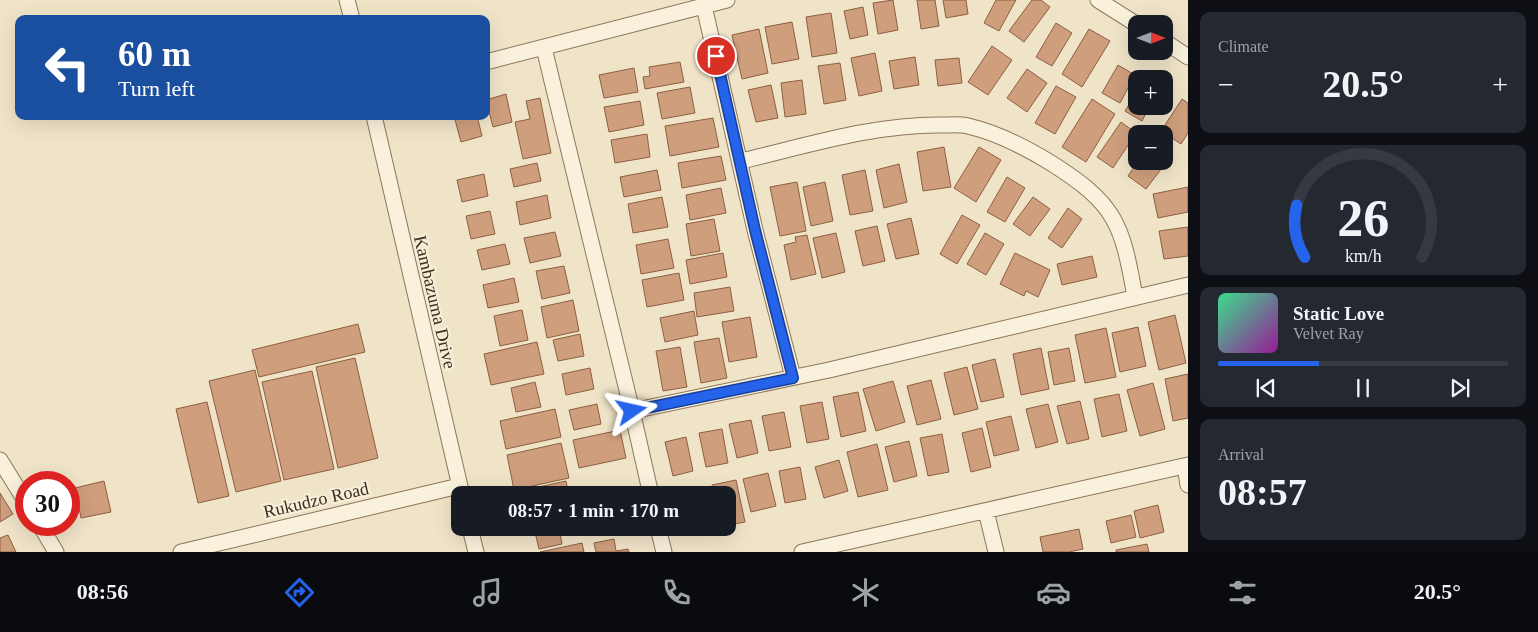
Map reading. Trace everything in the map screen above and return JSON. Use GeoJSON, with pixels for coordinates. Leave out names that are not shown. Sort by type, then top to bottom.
{"type":"FeatureCollection","features":[{"type":"Feature","properties":{"kind":"street"},"geometry":{"type":"LineString","coordinates":[[347,0],[351,15]]}},
{"type":"Feature","properties":{"kind":"street"},"geometry":{"type":"LineString","coordinates":[[490,61],[727,0]]}},
{"type":"Feature","properties":{"kind":"street"},"geometry":{"type":"LineString","coordinates":[[1098,0],[1128,19]]}},
{"type":"Feature","properties":{"kind":"street"},"geometry":{"type":"LineString","coordinates":[[704,6],[741,161],[755,230],[793,378]]}},
{"type":"Feature","properties":{"kind":"street"},"geometry":{"type":"LineString","coordinates":[[1173,47],[1188,56]]}},
{"type":"Feature","properties":{"kind":"street"},"geometry":{"type":"LineString","coordinates":[[544,48],[649,486]]}},
{"type":"Feature","properties":{"kind":"street","name":"Kambazuma Drive"},"geometry":{"type":"LineString","coordinates":[[375,120],[460,486]]}},
{"type":"Feature","properties":{"kind":"street"},"geometry":{"type":"LineString","coordinates":[[741,161],[860,134],[920,124],[967,125],[1019,144],[1075,178],[1103,202],[1121,230],[1136,297]]}},
{"type":"Feature","properties":{"kind":"street"},"geometry":{"type":"LineString","coordinates":[[632,411],[793,378],[1188,285]]}},
{"type":"Feature","properties":{"kind":"street"},"geometry":{"type":"LineString","coordinates":[[0,460],[15,484]]}},
{"type":"Feature","properties":{"kind":"street"},"geometry":{"type":"LineString","coordinates":[[802,552],[828,549],[1186,466],[1188,485]]}},
{"type":"Feature","properties":{"kind":"street","name":"Rukudzo Road"},"geometry":{"type":"LineString","coordinates":[[181,552],[451,493]]}},
{"type":"Feature","properties":{"kind":"street"},"geometry":{"type":"LineString","coordinates":[[986,511],[996,552]]}},
{"type":"Feature","properties":{"kind":"street"},"geometry":{"type":"LineString","coordinates":[[47,536],[56,552]]}},
{"type":"Feature","properties":{"kind":"street"},"geometry":{"type":"LineString","coordinates":[[472,536],[476,552]]}},
{"type":"Feature","properties":{"kind":"street"},"geometry":{"type":"LineString","coordinates":[[660,536],[664,552]]}},
{"type":"Feature","properties":{"kind":"building"},"geometry":{"type":"Polygon","coordinates":[[[893,0],[898,30],[878,34],[873,3],[893,0]]]}},
{"type":"Feature","properties":{"kind":"building"},"geometry":{"type":"Polygon","coordinates":[[[917,0],[935,0],[939,26],[921,29],[917,0]]]}},
{"type":"Feature","properties":{"kind":"building"},"geometry":{"type":"Polygon","coordinates":[[[943,0],[966,0],[968,14],[946,18],[943,0]]]}},
{"type":"Feature","properties":{"kind":"building"},"geometry":{"type":"Polygon","coordinates":[[[996,0],[1016,0],[999,31],[984,23],[996,0]]]}},
{"type":"Feature","properties":{"kind":"building"},"geometry":{"type":"Polygon","coordinates":[[[1032,0],[1041,0],[1050,7],[1024,42],[1009,31],[1032,0]]]}},
{"type":"Feature","properties":{"kind":"building"},"geometry":{"type":"Polygon","coordinates":[[[863,7],[868,35],[850,39],[844,11],[863,7]]]}},
{"type":"Feature","properties":{"kind":"building"},"geometry":{"type":"Polygon","coordinates":[[[831,13],[837,53],[812,57],[806,17],[831,13]]]}},
{"type":"Feature","properties":{"kind":"building"},"geometry":{"type":"Polygon","coordinates":[[[792,22],[799,59],[772,64],[765,27],[792,22]]]}},
{"type":"Feature","properties":{"kind":"building"},"geometry":{"type":"Polygon","coordinates":[[[1056,23],[1072,33],[1052,66],[1036,57],[1056,23]]]}},
{"type":"Feature","properties":{"kind":"building"},"geometry":{"type":"Polygon","coordinates":[[[759,29],[768,73],[742,79],[732,35],[759,29]]]}},
{"type":"Feature","properties":{"kind":"building"},"geometry":{"type":"Polygon","coordinates":[[[1089,29],[1110,41],[1082,87],[1062,74],[1089,29]]]}},
{"type":"Feature","properties":{"kind":"building"},"geometry":{"type":"Polygon","coordinates":[[[992,46],[1012,60],[988,95],[968,82],[992,46]]]}},
{"type":"Feature","properties":{"kind":"building"},"geometry":{"type":"Polygon","coordinates":[[[875,53],[882,91],[859,96],[851,58],[875,53]]]}},
{"type":"Feature","properties":{"kind":"building"},"geometry":{"type":"Polygon","coordinates":[[[915,57],[919,85],[894,89],[889,61],[915,57]]]}},
{"type":"Feature","properties":{"kind":"building"},"geometry":{"type":"Polygon","coordinates":[[[959,58],[962,83],[938,86],[935,60],[959,58]]]}},
{"type":"Feature","properties":{"kind":"building"},"geometry":{"type":"Polygon","coordinates":[[[680,62],[684,82],[645,89],[643,77],[650,76],[649,67],[680,62]]]}},
{"type":"Feature","properties":{"kind":"building"},"geometry":{"type":"Polygon","coordinates":[[[840,63],[846,100],[824,104],[818,66],[840,63]]]}},
{"type":"Feature","properties":{"kind":"building"},"geometry":{"type":"Polygon","coordinates":[[[1118,65],[1128,71],[1128,88],[1120,103],[1102,93],[1118,65]]]}},
{"type":"Feature","properties":{"kind":"building"},"geometry":{"type":"Polygon","coordinates":[[[634,68],[638,92],[604,98],[599,75],[634,68]]]}},
{"type":"Feature","properties":{"kind":"building"},"geometry":{"type":"Polygon","coordinates":[[[1027,69],[1047,83],[1027,112],[1007,98],[1027,69]]]}},
{"type":"Feature","properties":{"kind":"building"},"geometry":{"type":"Polygon","coordinates":[[[802,80],[806,114],[785,117],[781,83],[802,80]]]}},
{"type":"Feature","properties":{"kind":"building"},"geometry":{"type":"Polygon","coordinates":[[[771,85],[778,118],[756,122],[748,90],[771,85]]]}},
{"type":"Feature","properties":{"kind":"building"},"geometry":{"type":"Polygon","coordinates":[[[1056,86],[1076,97],[1055,134],[1035,123],[1056,86]]]}},
{"type":"Feature","properties":{"kind":"building"},"geometry":{"type":"Polygon","coordinates":[[[690,87],[695,113],[662,119],[657,93],[690,87]]]}},
{"type":"Feature","properties":{"kind":"building"},"geometry":{"type":"Polygon","coordinates":[[[506,94],[512,122],[493,127],[490,115],[490,99],[506,94]]]}},
{"type":"Feature","properties":{"kind":"building"},"geometry":{"type":"Polygon","coordinates":[[[540,98],[551,153],[523,159],[515,122],[530,119],[526,101],[540,98]]]}},
{"type":"Feature","properties":{"kind":"building"},"geometry":{"type":"Polygon","coordinates":[[[1092,99],[1115,114],[1086,162],[1062,147],[1092,99]]]}},
{"type":"Feature","properties":{"kind":"building"},"geometry":{"type":"Polygon","coordinates":[[[1182,99],[1188,103],[1188,133],[1181,144],[1173,139],[1173,125],[1165,125],[1182,99]]]}},
{"type":"Feature","properties":{"kind":"building"},"geometry":{"type":"Polygon","coordinates":[[[640,101],[644,125],[609,132],[604,107],[640,101]]]}},
{"type":"Feature","properties":{"kind":"building"},"geometry":{"type":"Polygon","coordinates":[[[1132,115],[1145,115],[1142,121],[1132,115]]]}},
{"type":"Feature","properties":{"kind":"building"},"geometry":{"type":"Polygon","coordinates":[[[713,118],[719,147],[670,156],[665,126],[713,118]]]}},
{"type":"Feature","properties":{"kind":"building"},"geometry":{"type":"Polygon","coordinates":[[[455,120],[478,120],[482,136],[461,142],[455,120]]]}},
{"type":"Feature","properties":{"kind":"building"},"geometry":{"type":"Polygon","coordinates":[[[1121,122],[1128,127],[1128,145],[1113,168],[1097,157],[1121,122]]]}},
{"type":"Feature","properties":{"kind":"building"},"geometry":{"type":"Polygon","coordinates":[[[647,134],[650,157],[615,163],[611,140],[647,134]]]}},
{"type":"Feature","properties":{"kind":"building"},"geometry":{"type":"Polygon","coordinates":[[[944,147],[951,187],[923,191],[917,152],[944,147]]]}},
{"type":"Feature","properties":{"kind":"building"},"geometry":{"type":"Polygon","coordinates":[[[979,147],[1001,160],[976,202],[954,188],[979,147]]]}},
{"type":"Feature","properties":{"kind":"building"},"geometry":{"type":"Polygon","coordinates":[[[721,156],[726,180],[682,188],[678,163],[721,156]]]}},
{"type":"Feature","properties":{"kind":"building"},"geometry":{"type":"Polygon","coordinates":[[[537,163],[541,181],[514,187],[510,169],[537,163]]]}},
{"type":"Feature","properties":{"kind":"building"},"geometry":{"type":"Polygon","coordinates":[[[899,164],[907,202],[884,208],[876,170],[899,164]]]}},
{"type":"Feature","properties":{"kind":"building"},"geometry":{"type":"Polygon","coordinates":[[[657,170],[661,190],[624,197],[620,177],[657,170]]]}},
{"type":"Feature","properties":{"kind":"building"},"geometry":{"type":"Polygon","coordinates":[[[865,170],[873,211],[850,215],[842,175],[865,170]]]}},
{"type":"Feature","properties":{"kind":"building"},"geometry":{"type":"Polygon","coordinates":[[[1132,170],[1160,170],[1146,189],[1128,176],[1132,170]]]}},
{"type":"Feature","properties":{"kind":"building"},"geometry":{"type":"Polygon","coordinates":[[[484,174],[488,196],[462,202],[457,180],[484,174]]]}},
{"type":"Feature","properties":{"kind":"building"},"geometry":{"type":"Polygon","coordinates":[[[1007,177],[1025,188],[1005,222],[987,212],[1007,177]]]}},
{"type":"Feature","properties":{"kind":"building"},"geometry":{"type":"Polygon","coordinates":[[[797,182],[806,231],[780,236],[770,187],[797,182]]]}},
{"type":"Feature","properties":{"kind":"building"},"geometry":{"type":"Polygon","coordinates":[[[825,182],[833,221],[811,226],[803,187],[825,182]]]}},
{"type":"Feature","properties":{"kind":"building"},"geometry":{"type":"Polygon","coordinates":[[[1188,187],[1188,212],[1158,218],[1153,194],[1188,187]]]}},
{"type":"Feature","properties":{"kind":"building"},"geometry":{"type":"Polygon","coordinates":[[[721,188],[726,213],[690,220],[686,195],[721,188]]]}},
{"type":"Feature","properties":{"kind":"building"},"geometry":{"type":"Polygon","coordinates":[[[547,195],[551,218],[520,225],[516,202],[547,195]]]}},
{"type":"Feature","properties":{"kind":"building"},"geometry":{"type":"Polygon","coordinates":[[[662,197],[668,227],[633,233],[628,204],[662,197]]]}},
{"type":"Feature","properties":{"kind":"building"},"geometry":{"type":"Polygon","coordinates":[[[1033,197],[1050,209],[1030,236],[1013,224],[1033,197]]]}},
{"type":"Feature","properties":{"kind":"building"},"geometry":{"type":"Polygon","coordinates":[[[1068,208],[1082,219],[1062,248],[1048,238],[1068,208]]]}},
{"type":"Feature","properties":{"kind":"building"},"geometry":{"type":"Polygon","coordinates":[[[490,211],[495,234],[471,239],[466,216],[490,211]]]}},
{"type":"Feature","properties":{"kind":"building"},"geometry":{"type":"Polygon","coordinates":[[[962,215],[980,225],[957,264],[940,254],[962,215]]]}},
{"type":"Feature","properties":{"kind":"building"},"geometry":{"type":"Polygon","coordinates":[[[911,218],[919,254],[896,259],[887,224],[911,218]]]}},
{"type":"Feature","properties":{"kind":"building"},"geometry":{"type":"Polygon","coordinates":[[[714,219],[720,251],[691,256],[686,224],[714,219]]]}},
{"type":"Feature","properties":{"kind":"building"},"geometry":{"type":"Polygon","coordinates":[[[877,226],[885,261],[863,266],[855,231],[877,226]]]}},
{"type":"Feature","properties":{"kind":"building"},"geometry":{"type":"Polygon","coordinates":[[[1188,227],[1188,256],[1164,259],[1159,231],[1188,227]]]}},
{"type":"Feature","properties":{"kind":"building"},"geometry":{"type":"Polygon","coordinates":[[[555,232],[561,256],[530,263],[524,238],[555,232]]]}},
{"type":"Feature","properties":{"kind":"building"},"geometry":{"type":"Polygon","coordinates":[[[836,233],[845,272],[822,278],[813,238],[836,233]]]}},
{"type":"Feature","properties":{"kind":"building"},"geometry":{"type":"Polygon","coordinates":[[[985,233],[1004,244],[986,275],[967,264],[985,233]]]}},
{"type":"Feature","properties":{"kind":"building"},"geometry":{"type":"Polygon","coordinates":[[[807,235],[816,274],[791,280],[784,245],[796,242],[795,237],[807,235]]]}},
{"type":"Feature","properties":{"kind":"building"},"geometry":{"type":"Polygon","coordinates":[[[668,239],[674,268],[641,274],[636,245],[668,239]]]}},
{"type":"Feature","properties":{"kind":"building"},"geometry":{"type":"Polygon","coordinates":[[[505,244],[510,264],[482,270],[477,250],[505,244]]]}},
{"type":"Feature","properties":{"kind":"building"},"geometry":{"type":"Polygon","coordinates":[[[723,253],[727,277],[690,284],[686,260],[723,253]]]}},
{"type":"Feature","properties":{"kind":"building"},"geometry":{"type":"Polygon","coordinates":[[[1015,253],[1050,270],[1038,297],[1026,291],[1024,296],[1000,284],[1015,253]]]}},
{"type":"Feature","properties":{"kind":"building"},"geometry":{"type":"Polygon","coordinates":[[[1092,256],[1097,277],[1062,285],[1057,264],[1092,256]]]}},
{"type":"Feature","properties":{"kind":"building"},"geometry":{"type":"Polygon","coordinates":[[[564,266],[570,293],[542,299],[536,271],[564,266]]]}},
{"type":"Feature","properties":{"kind":"building"},"geometry":{"type":"Polygon","coordinates":[[[679,273],[684,300],[647,307],[642,280],[679,273]]]}},
{"type":"Feature","properties":{"kind":"building"},"geometry":{"type":"Polygon","coordinates":[[[514,278],[519,302],[488,308],[483,285],[514,278]]]}},
{"type":"Feature","properties":{"kind":"building"},"geometry":{"type":"Polygon","coordinates":[[[730,287],[734,311],[697,317],[694,293],[730,287]]]}},
{"type":"Feature","properties":{"kind":"building"},"geometry":{"type":"Polygon","coordinates":[[[573,300],[579,331],[547,338],[541,307],[573,300]]]}},
{"type":"Feature","properties":{"kind":"building"},"geometry":{"type":"Polygon","coordinates":[[[522,310],[528,340],[500,346],[494,316],[522,310]]]}},
{"type":"Feature","properties":{"kind":"building"},"geometry":{"type":"Polygon","coordinates":[[[694,311],[698,335],[665,342],[660,318],[694,311]]]}},
{"type":"Feature","properties":{"kind":"building"},"geometry":{"type":"Polygon","coordinates":[[[1175,315],[1186,363],[1159,370],[1148,322],[1175,315]]]}},
{"type":"Feature","properties":{"kind":"building"},"geometry":{"type":"Polygon","coordinates":[[[750,317],[757,357],[729,362],[722,322],[750,317]]]}},
{"type":"Feature","properties":{"kind":"building"},"geometry":{"type":"Polygon","coordinates":[[[358,324],[365,352],[259,377],[252,350],[358,324]]]}},
{"type":"Feature","properties":{"kind":"building"},"geometry":{"type":"Polygon","coordinates":[[[1138,327],[1146,366],[1120,372],[1112,333],[1138,327]]]}},
{"type":"Feature","properties":{"kind":"building"},"geometry":{"type":"Polygon","coordinates":[[[1106,328],[1116,377],[1085,383],[1075,335],[1106,328]]]}},
{"type":"Feature","properties":{"kind":"building"},"geometry":{"type":"Polygon","coordinates":[[[580,334],[584,356],[558,361],[553,340],[580,334]]]}},
{"type":"Feature","properties":{"kind":"building"},"geometry":{"type":"Polygon","coordinates":[[[719,338],[727,378],[701,383],[694,342],[719,338]]]}},
{"type":"Feature","properties":{"kind":"building"},"geometry":{"type":"Polygon","coordinates":[[[537,342],[544,374],[491,385],[484,354],[537,342]]]}},
{"type":"Feature","properties":{"kind":"building"},"geometry":{"type":"Polygon","coordinates":[[[680,347],[687,387],[663,391],[656,351],[680,347]]]}},
{"type":"Feature","properties":{"kind":"building"},"geometry":{"type":"Polygon","coordinates":[[[1041,348],[1049,389],[1021,395],[1013,354],[1041,348]]]}},
{"type":"Feature","properties":{"kind":"building"},"geometry":{"type":"Polygon","coordinates":[[[1069,348],[1075,381],[1054,385],[1048,352],[1069,348]]]}},
{"type":"Feature","properties":{"kind":"building"},"geometry":{"type":"Polygon","coordinates":[[[355,358],[378,458],[338,468],[316,367],[355,358]]]}},
{"type":"Feature","properties":{"kind":"building"},"geometry":{"type":"Polygon","coordinates":[[[995,359],[1004,397],[981,402],[972,365],[995,359]]]}},
{"type":"Feature","properties":{"kind":"building"},"geometry":{"type":"Polygon","coordinates":[[[967,367],[978,409],[954,415],[944,373],[967,367]]]}},
{"type":"Feature","properties":{"kind":"building"},"geometry":{"type":"Polygon","coordinates":[[[590,368],[594,389],[566,395],[562,374],[590,368]]]}},
{"type":"Feature","properties":{"kind":"building"},"geometry":{"type":"Polygon","coordinates":[[[255,370],[281,481],[236,492],[209,381],[255,370]]]}},
{"type":"Feature","properties":{"kind":"building"},"geometry":{"type":"Polygon","coordinates":[[[312,371],[334,469],[284,480],[262,382],[312,371]]]}},
{"type":"Feature","properties":{"kind":"building"},"geometry":{"type":"Polygon","coordinates":[[[1188,374],[1188,418],[1173,421],[1165,379],[1188,374]]]}},
{"type":"Feature","properties":{"kind":"building"},"geometry":{"type":"Polygon","coordinates":[[[931,380],[941,419],[917,425],[907,386],[931,380]]]}},
{"type":"Feature","properties":{"kind":"building"},"geometry":{"type":"Polygon","coordinates":[[[893,381],[905,422],[876,431],[863,389],[893,381]]]}},
{"type":"Feature","properties":{"kind":"building"},"geometry":{"type":"Polygon","coordinates":[[[535,382],[541,407],[516,412],[511,388],[535,382]]]}},
{"type":"Feature","properties":{"kind":"building"},"geometry":{"type":"Polygon","coordinates":[[[1153,383],[1165,429],[1140,436],[1127,390],[1153,383]]]}},
{"type":"Feature","properties":{"kind":"building"},"geometry":{"type":"Polygon","coordinates":[[[858,392],[866,431],[841,437],[833,397],[858,392]]]}},
{"type":"Feature","properties":{"kind":"building"},"geometry":{"type":"Polygon","coordinates":[[[1119,394],[1127,431],[1102,437],[1094,399],[1119,394]]]}},
{"type":"Feature","properties":{"kind":"building"},"geometry":{"type":"Polygon","coordinates":[[[1080,401],[1089,439],[1067,444],[1057,406],[1080,401]]]}},
{"type":"Feature","properties":{"kind":"building"},"geometry":{"type":"Polygon","coordinates":[[[207,402],[229,496],[198,503],[176,409],[207,402]]]}},
{"type":"Feature","properties":{"kind":"building"},"geometry":{"type":"Polygon","coordinates":[[[822,402],[829,439],[807,443],[800,406],[822,402]]]}},
{"type":"Feature","properties":{"kind":"building"},"geometry":{"type":"Polygon","coordinates":[[[597,404],[601,424],[574,430],[569,410],[597,404]]]}},
{"type":"Feature","properties":{"kind":"building"},"geometry":{"type":"Polygon","coordinates":[[[1048,404],[1058,442],[1036,448],[1026,409],[1048,404]]]}},
{"type":"Feature","properties":{"kind":"building"},"geometry":{"type":"Polygon","coordinates":[[[555,409],[561,437],[506,449],[500,421],[555,409]]]}},
{"type":"Feature","properties":{"kind":"building"},"geometry":{"type":"Polygon","coordinates":[[[784,412],[791,447],[769,451],[762,416],[784,412]]]}},
{"type":"Feature","properties":{"kind":"building"},"geometry":{"type":"Polygon","coordinates":[[[1011,416],[1019,450],[994,456],[986,422],[1011,416]]]}},
{"type":"Feature","properties":{"kind":"building"},"geometry":{"type":"Polygon","coordinates":[[[751,420],[758,453],[737,458],[729,424],[751,420]]]}},
{"type":"Feature","properties":{"kind":"building"},"geometry":{"type":"Polygon","coordinates":[[[982,428],[991,467],[971,472],[962,433],[982,428]]]}},
{"type":"Feature","properties":{"kind":"building"},"geometry":{"type":"Polygon","coordinates":[[[722,429],[728,463],[706,467],[699,433],[722,429]]]}},
{"type":"Feature","properties":{"kind":"building"},"geometry":{"type":"Polygon","coordinates":[[[620,430],[626,458],[579,468],[573,440],[620,430]]]}},
{"type":"Feature","properties":{"kind":"building"},"geometry":{"type":"Polygon","coordinates":[[[942,434],[949,472],[928,476],[920,438],[942,434]]]}},
{"type":"Feature","properties":{"kind":"building"},"geometry":{"type":"Polygon","coordinates":[[[686,437],[693,471],[673,476],[665,442],[686,437]]]}},
{"type":"Feature","properties":{"kind":"building"},"geometry":{"type":"Polygon","coordinates":[[[909,441],[917,476],[894,482],[885,447],[909,441]]]}},
{"type":"Feature","properties":{"kind":"building"},"geometry":{"type":"Polygon","coordinates":[[[561,443],[569,478],[532,486],[513,486],[507,455],[561,443]]]}},
{"type":"Feature","properties":{"kind":"building"},"geometry":{"type":"Polygon","coordinates":[[[877,444],[888,490],[858,497],[847,452],[877,444]]]}},
{"type":"Feature","properties":{"kind":"building"},"geometry":{"type":"Polygon","coordinates":[[[839,460],[848,491],[824,498],[815,467],[839,460]]]}},
{"type":"Feature","properties":{"kind":"building"},"geometry":{"type":"Polygon","coordinates":[[[800,467],[806,499],[785,503],[779,471],[800,467]]]}},
{"type":"Feature","properties":{"kind":"building"},"geometry":{"type":"Polygon","coordinates":[[[768,473],[776,506],[751,512],[743,479],[768,473]]]}},
{"type":"Feature","properties":{"kind":"building"},"geometry":{"type":"Polygon","coordinates":[[[736,480],[745,522],[736,524],[736,486],[712,485],[736,480]]]}},
{"type":"Feature","properties":{"kind":"building"},"geometry":{"type":"Polygon","coordinates":[[[104,481],[111,512],[81,518],[80,487],[104,481]]]}},
{"type":"Feature","properties":{"kind":"building"},"geometry":{"type":"Polygon","coordinates":[[[566,481],[567,486],[543,486],[566,481]]]}},
{"type":"Feature","properties":{"kind":"building"},"geometry":{"type":"Polygon","coordinates":[[[0,493],[13,514],[0,522],[0,493]]]}},
{"type":"Feature","properties":{"kind":"building"},"geometry":{"type":"Polygon","coordinates":[[[1158,505],[1164,532],[1140,538],[1134,511],[1158,505]]]}},
{"type":"Feature","properties":{"kind":"building"},"geometry":{"type":"Polygon","coordinates":[[[1131,515],[1136,537],[1111,543],[1106,521],[1131,515]]]}},
{"type":"Feature","properties":{"kind":"building"},"geometry":{"type":"Polygon","coordinates":[[[1079,529],[1083,549],[1069,552],[1043,552],[1040,537],[1079,529]]]}},
{"type":"Feature","properties":{"kind":"building"},"geometry":{"type":"Polygon","coordinates":[[[8,535],[16,552],[0,552],[0,538],[8,535]]]}},
{"type":"Feature","properties":{"kind":"building"},"geometry":{"type":"Polygon","coordinates":[[[536,536],[560,536],[562,544],[539,549],[536,536]]]}},
{"type":"Feature","properties":{"kind":"building"},"geometry":{"type":"Polygon","coordinates":[[[614,539],[616,551],[628,549],[629,552],[596,552],[594,543],[614,539]]]}},
{"type":"Feature","properties":{"kind":"building"},"geometry":{"type":"Polygon","coordinates":[[[582,543],[584,552],[540,552],[582,543]]]}},
{"type":"Feature","properties":{"kind":"building"},"geometry":{"type":"Polygon","coordinates":[[[1147,544],[1149,552],[1116,552],[1116,550],[1147,544]]]}},
{"type":"Feature","properties":{"kind":"route"},"geometry":{"type":"LineString","coordinates":[[632,411],[793,378],[755,230],[716,56]]}}]}
